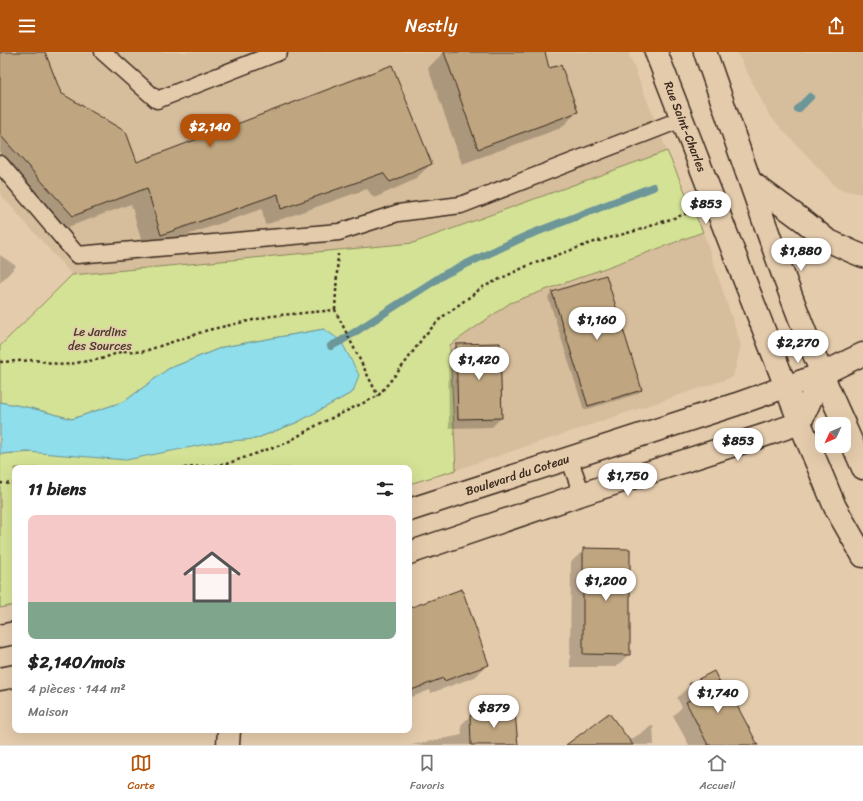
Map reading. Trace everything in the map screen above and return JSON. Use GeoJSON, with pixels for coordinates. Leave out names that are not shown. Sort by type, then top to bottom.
{"type":"FeatureCollection","features":[{"type":"Feature","properties":{"kind":"main road","name":"Rue Saint-Charles"},"geometry":{"type":"LineString","coordinates":[[656,52],[800,423],[836,507],[863,556]]}},
{"type":"Feature","properties":{"kind":"main road"},"geometry":{"type":"LineString","coordinates":[[705,52],[804,331],[841,417]]}},
{"type":"Feature","properties":{"kind":"main road"},"geometry":{"type":"LineString","coordinates":[[751,182],[827,240],[863,256]]}},
{"type":"Feature","properties":{"kind":"main road","name":"Boulevard du Coteau"},"geometry":{"type":"LineString","coordinates":[[412,509],[737,404],[822,374],[863,354]]}},
{"type":"Feature","properties":{"kind":"main road"},"geometry":{"type":"LineString","coordinates":[[412,552],[582,494],[800,423],[822,374]]}},
{"type":"Feature","properties":{"kind":"main road"},"geometry":{"type":"LineString","coordinates":[[851,440],[863,468]]}},
{"type":"Feature","properties":{"kind":"main road"},"geometry":{"type":"LineString","coordinates":[[0,636],[12,634]]}},
{"type":"Feature","properties":{"kind":"main road"},"geometry":{"type":"LineString","coordinates":[[0,678],[12,676]]}},
{"type":"Feature","properties":{"kind":"main road"},"geometry":{"type":"LineString","coordinates":[[228,745],[229,733]]}},
{"type":"Feature","properties":{"kind":"lane"},"geometry":{"type":"LineString","coordinates":[[103,52],[157,100],[279,52]]}},
{"type":"Feature","properties":{"kind":"lane"},"geometry":{"type":"LineString","coordinates":[[0,164],[77,255],[339,232],[398,213],[460,206],[682,119]]}},
{"type":"Feature","properties":{"kind":"lane"},"geometry":{"type":"LineString","coordinates":[[569,458],[582,494]]}},
{"type":"Feature","properties":{"kind":"path"},"geometry":{"type":"LineString","coordinates":[[216,465],[226,464],[286,443],[319,424],[378,396],[405,364],[424,336],[441,318],[483,287],[527,266],[591,243],[642,229],[697,210]]}},
{"type":"Feature","properties":{"kind":"path"},"geometry":{"type":"LineString","coordinates":[[339,232],[335,310],[378,396]]}},
{"type":"Feature","properties":{"kind":"path"},"geometry":{"type":"LineString","coordinates":[[0,362],[35,360],[63,365],[101,359],[123,351],[142,352],[208,330],[271,316],[335,310]]}},
{"type":"Feature","properties":{"kind":"path"},"geometry":{"type":"LineString","coordinates":[[0,484],[12,484]]}},
{"type":"Feature","properties":{"kind":"shaded area"},"geometry":{"type":"Polygon","coordinates":[[[0,52],[628,52],[667,151],[413,243],[72,275],[0,194],[0,52]]]}},
{"type":"Feature","properties":{"kind":"shaded area"},"geometry":{"type":"Polygon","coordinates":[[[737,52],[863,52],[863,194],[838,189],[769,115],[737,52]]]}},
{"type":"Feature","properties":{"kind":"shaded area"},"geometry":{"type":"Polygon","coordinates":[[[703,232],[741,345],[733,377],[456,470],[450,345],[510,303],[703,232]]]}},
{"type":"Feature","properties":{"kind":"green space","name":"Le Jardins des Sources"},"geometry":{"type":"Polygon","coordinates":[[[667,151],[703,232],[510,303],[450,345],[456,470],[412,483],[412,465],[12,465],[12,606],[0,608],[0,454],[255,439],[298,422],[353,392],[324,329],[223,347],[168,369],[125,401],[72,419],[31,408],[0,402],[0,346],[72,275],[413,243],[667,151]]]}},
{"type":"Feature","properties":{"kind":"water"},"geometry":{"type":"Polygon","coordinates":[[[324,329],[341,341],[359,375],[353,392],[298,422],[255,439],[217,442],[126,460],[28,452],[0,454],[0,402],[31,408],[72,419],[125,401],[168,369],[223,347],[324,329]]]}},
{"type":"Feature","properties":{"kind":"building"},"geometry":{"type":"Polygon","coordinates":[[[0,52],[45,52],[61,93],[126,132],[137,162],[392,65],[432,164],[390,182],[383,173],[281,209],[278,194],[161,235],[147,188],[73,216],[0,135],[0,52]]]}},
{"type":"Feature","properties":{"kind":"building"},"geometry":{"type":"Polygon","coordinates":[[[444,52],[545,52],[549,68],[561,65],[578,112],[478,149],[444,52]]]}},
{"type":"Feature","properties":{"kind":"building"},"geometry":{"type":"Polygon","coordinates":[[[606,275],[642,390],[588,406],[552,292],[606,275]]]}},
{"type":"Feature","properties":{"kind":"building"},"geometry":{"type":"Polygon","coordinates":[[[500,343],[502,418],[458,419],[456,344],[500,343]]]}},
{"type":"Feature","properties":{"kind":"building"},"geometry":{"type":"Polygon","coordinates":[[[583,548],[630,549],[630,655],[583,654],[583,548]]]}},
{"type":"Feature","properties":{"kind":"building"},"geometry":{"type":"Polygon","coordinates":[[[462,589],[489,665],[444,681],[443,678],[412,690],[412,607],[462,589]]]}},
{"type":"Feature","properties":{"kind":"building"},"geometry":{"type":"Polygon","coordinates":[[[714,671],[721,685],[725,683],[758,745],[708,745],[686,702],[696,697],[689,684],[714,671]]]}},
{"type":"Feature","properties":{"kind":"building"},"geometry":{"type":"Polygon","coordinates":[[[515,712],[518,745],[471,745],[470,715],[515,712]]]}},
{"type":"Feature","properties":{"kind":"building"},"geometry":{"type":"Polygon","coordinates":[[[609,713],[633,745],[566,745],[609,713]]]}},
{"type":"Feature","properties":{"kind":"waterway"},"geometry":{"type":"LineString","coordinates":[[798,109],[810,97]]}},
{"type":"Feature","properties":{"kind":"waterway"},"geometry":{"type":"LineString","coordinates":[[331,346],[445,274],[526,236],[653,187]]}}]}
